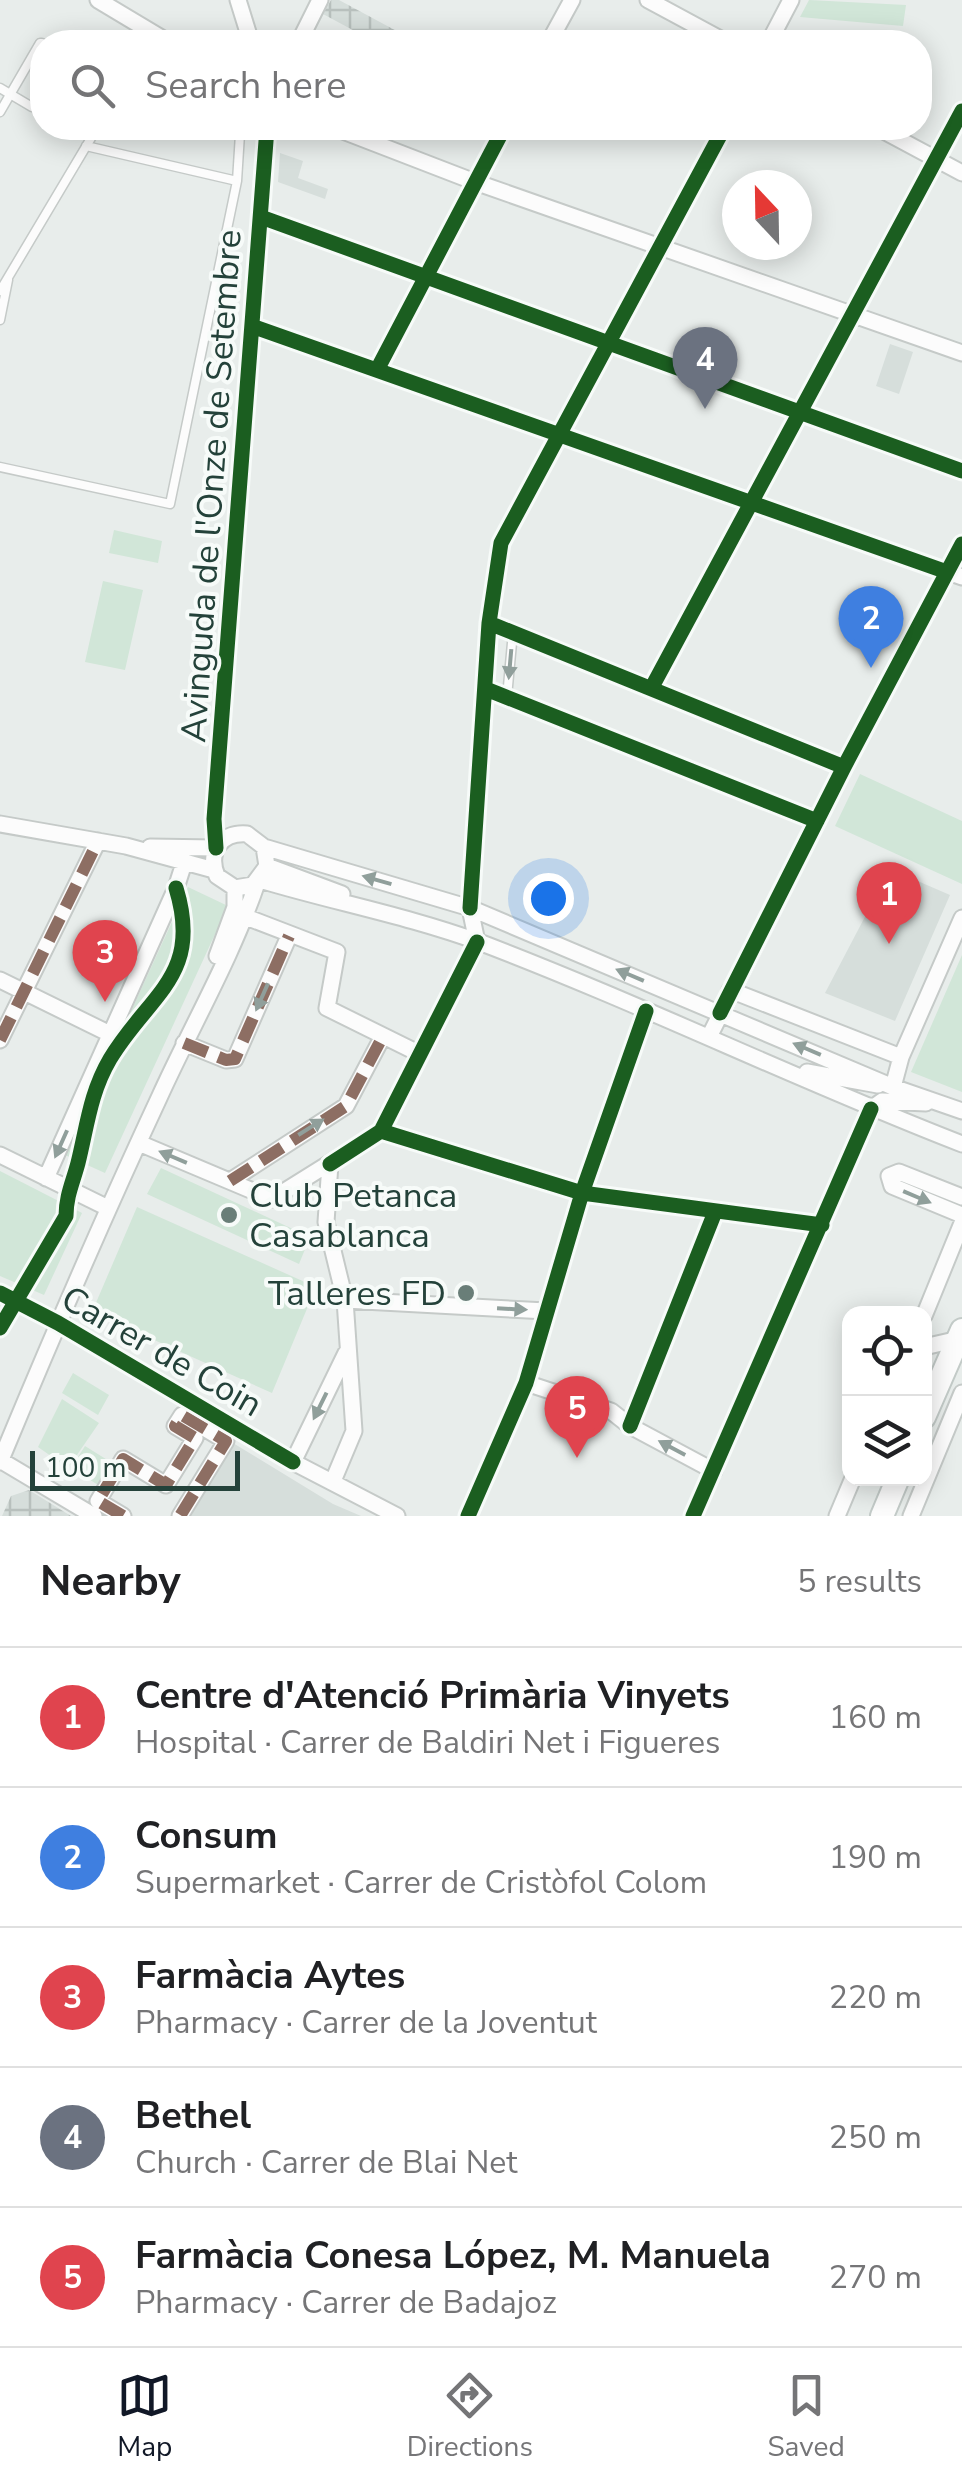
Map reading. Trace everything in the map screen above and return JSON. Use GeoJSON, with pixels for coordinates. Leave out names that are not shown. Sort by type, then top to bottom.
{"type":"FeatureCollection","features":[{"type":"Feature","properties":{"kind":"street"},"geometry":{"type":"LineString","coordinates":[[98,0],[143,30]]}},
{"type":"Feature","properties":{"kind":"street"},"geometry":{"type":"LineString","coordinates":[[238,0],[247,30]]}},
{"type":"Feature","properties":{"kind":"street"},"geometry":{"type":"LineString","coordinates":[[304,30],[320,0]]}},
{"type":"Feature","properties":{"kind":"street"},"geometry":{"type":"LineString","coordinates":[[556,30],[572,0]]}},
{"type":"Feature","properties":{"kind":"street"},"geometry":{"type":"LineString","coordinates":[[648,0],[704,30]]}},
{"type":"Feature","properties":{"kind":"street"},"geometry":{"type":"LineString","coordinates":[[775,30],[791,0]]}},
{"type":"Feature","properties":{"kind":"street"},"geometry":{"type":"LineString","coordinates":[[652,687],[962,111]]}},
{"type":"Feature","properties":{"kind":"street","name":"Avinguda de l'Onze de Setembre"},"geometry":{"type":"LineString","coordinates":[[216,848],[214,829],[266,140]]}},
{"type":"Feature","properties":{"kind":"street"},"geometry":{"type":"LineString","coordinates":[[365,140],[962,353]]}},
{"type":"Feature","properties":{"kind":"street"},"geometry":{"type":"LineString","coordinates":[[378,368],[498,140]]}},
{"type":"Feature","properties":{"kind":"street"},"geometry":{"type":"LineString","coordinates":[[139,1142],[272,1199],[382,1131],[477,942],[470,908],[489,623],[501,543],[718,140]]}},
{"type":"Feature","properties":{"kind":"street"},"geometry":{"type":"LineString","coordinates":[[900,140],[962,173]]}},
{"type":"Feature","properties":{"kind":"street"},"geometry":{"type":"LineString","coordinates":[[260,218],[962,471]]}},
{"type":"Feature","properties":{"kind":"street"},"geometry":{"type":"LineString","coordinates":[[252,326],[954,574]]}},
{"type":"Feature","properties":{"kind":"street"},"geometry":{"type":"LineString","coordinates":[[709,1036],[844,767],[954,574],[962,544]]}},
{"type":"Feature","properties":{"kind":"street"},"geometry":{"type":"LineString","coordinates":[[489,623],[844,767]]}},
{"type":"Feature","properties":{"kind":"street"},"geometry":{"type":"LineString","coordinates":[[486,688],[817,820]]}},
{"type":"Feature","properties":{"kind":"street"},"geometry":{"type":"LineString","coordinates":[[217,805],[239,834]]}},
{"type":"Feature","properties":{"kind":"street"},"geometry":{"type":"LineString","coordinates":[[0,824],[126,846],[214,870]]}},
{"type":"Feature","properties":{"kind":"street"},"geometry":{"type":"LineString","coordinates":[[377,910],[336,891],[261,876],[246,888],[235,888],[223,882],[214,870],[216,848],[224,839],[239,834],[255,838],[264,847],[470,908],[892,1087],[962,1110]]}},
{"type":"Feature","properties":{"kind":"street"},"geometry":{"type":"LineString","coordinates":[[0,1040],[98,841]]}},
{"type":"Feature","properties":{"kind":"street"},"geometry":{"type":"LineString","coordinates":[[126,846],[216,848]]}},
{"type":"Feature","properties":{"kind":"street"},"geometry":{"type":"LineString","coordinates":[[94,1516],[0,1461],[108,1208],[246,917],[261,876],[264,847]]}},
{"type":"Feature","properties":{"kind":"street"},"geometry":{"type":"LineString","coordinates":[[307,860],[336,891]]}},
{"type":"Feature","properties":{"kind":"street"},"geometry":{"type":"LineString","coordinates":[[46,1178],[184,863]]}},
{"type":"Feature","properties":{"kind":"street"},"geometry":{"type":"LineString","coordinates":[[261,876],[477,942],[962,1144]]}},
{"type":"Feature","properties":{"kind":"street"},"geometry":{"type":"LineString","coordinates":[[197,1015],[235,907],[235,888]]}},
{"type":"Feature","properties":{"kind":"street"},"geometry":{"type":"LineString","coordinates":[[246,917],[338,952],[326,1008],[420,1054]]}},
{"type":"Feature","properties":{"kind":"street"},"geometry":{"type":"LineString","coordinates":[[892,1087],[909,1058],[962,918]]}},
{"type":"Feature","properties":{"kind":"street"},"geometry":{"type":"LineString","coordinates":[[184,1044],[226,1060],[235,1059],[289,936]]}},
{"type":"Feature","properties":{"kind":"street"},"geometry":{"type":"LineString","coordinates":[[0,980],[110,1034]]}},
{"type":"Feature","properties":{"kind":"street"},"geometry":{"type":"LineString","coordinates":[[730,990],[909,1058]]}},
{"type":"Feature","properties":{"kind":"street"},"geometry":{"type":"LineString","coordinates":[[468,1516],[526,1383],[582,1193],[646,1012]]}},
{"type":"Feature","properties":{"kind":"street"},"geometry":{"type":"LineString","coordinates":[[230,1181],[346,1106],[383,1036]]}},
{"type":"Feature","properties":{"kind":"street"},"geometry":{"type":"LineString","coordinates":[[783,1068],[892,1087]]}},
{"type":"Feature","properties":{"kind":"street"},"geometry":{"type":"LineString","coordinates":[[694,1516],[872,1109],[882,1102],[944,1104]]}},
{"type":"Feature","properties":{"kind":"street"},"geometry":{"type":"LineString","coordinates":[[382,1131],[582,1193],[822,1225]]}},
{"type":"Feature","properties":{"kind":"street"},"geometry":{"type":"LineString","coordinates":[[0,1156],[108,1208]]}},
{"type":"Feature","properties":{"kind":"street"},"geometry":{"type":"LineString","coordinates":[[330,1164],[326,1222],[345,1300],[354,1431],[333,1482]]}},
{"type":"Feature","properties":{"kind":"street"},"geometry":{"type":"LineString","coordinates":[[962,1197],[899,1172],[889,1176],[892,1186],[962,1215]]}},
{"type":"Feature","properties":{"kind":"street"},"geometry":{"type":"LineString","coordinates":[[630,1426],[715,1212]]}},
{"type":"Feature","properties":{"kind":"street"},"geometry":{"type":"LineString","coordinates":[[928,1306],[962,1223]]}},
{"type":"Feature","properties":{"kind":"street","name":"Carrer de Coin"},"geometry":{"type":"LineString","coordinates":[[0,1293],[293,1462],[398,1511]]}},
{"type":"Feature","properties":{"kind":"street"},"geometry":{"type":"LineString","coordinates":[[345,1300],[546,1311]]}},
{"type":"Feature","properties":{"kind":"street"},"geometry":{"type":"LineString","coordinates":[[932,1344],[960,1334]]}},
{"type":"Feature","properties":{"kind":"street"},"geometry":{"type":"LineString","coordinates":[[932,1399],[960,1334]]}},
{"type":"Feature","properties":{"kind":"street"},"geometry":{"type":"LineString","coordinates":[[293,1462],[347,1351]]}},
{"type":"Feature","properties":{"kind":"street"},"geometry":{"type":"LineString","coordinates":[[526,1383],[612,1411],[630,1426],[714,1471]]}},
{"type":"Feature","properties":{"kind":"street"},"geometry":{"type":"LineString","coordinates":[[912,1516],[962,1393]]}},
{"type":"Feature","properties":{"kind":"street"},"geometry":{"type":"LineString","coordinates":[[122,1516],[98,1501],[124,1459],[166,1484],[195,1438],[175,1426],[182,1415],[226,1442],[180,1516]]}},
{"type":"Feature","properties":{"kind":"street"},"geometry":{"type":"LineString","coordinates":[[838,1516],[850,1486]]}},
{"type":"Feature","properties":{"kind":"street"},"geometry":{"type":"LineString","coordinates":[[882,1516],[895,1486]]}},
{"type":"Feature","properties":{"kind":"lane"},"geometry":{"type":"LineString","coordinates":[[0,112],[30,62]]}},
{"type":"Feature","properties":{"kind":"lane"},"geometry":{"type":"LineString","coordinates":[[0,88],[30,107]]}},
{"type":"Feature","properties":{"kind":"lane"},"geometry":{"type":"LineString","coordinates":[[0,291],[90,140]]}},
{"type":"Feature","properties":{"kind":"lane"},"geometry":{"type":"LineString","coordinates":[[0,467],[170,504],[237,181],[240,140]]}},
{"type":"Feature","properties":{"kind":"lane"},"geometry":{"type":"LineString","coordinates":[[86,146],[237,181]]}},
{"type":"Feature","properties":{"kind":"lane"},"geometry":{"type":"LineString","coordinates":[[0,320],[10,275]]}},
{"type":"Feature","properties":{"kind":"lane"},"geometry":{"type":"LineString","coordinates":[[507,697],[512,632]]}},
{"type":"Feature","properties":{"kind":"shaded area"},"geometry":{"type":"Polygon","coordinates":[[[331,0],[339,0],[395,30],[353,30],[323,14],[331,0]]]}},
{"type":"Feature","properties":{"kind":"shaded area"},"geometry":{"type":"Polygon","coordinates":[[[280,153],[303,161],[298,178],[328,189],[325,199],[278,182],[280,153]]]}},
{"type":"Feature","properties":{"kind":"shaded area"},"geometry":{"type":"Polygon","coordinates":[[[890,344],[913,352],[899,394],[876,386],[890,344]]]}},
{"type":"Feature","properties":{"kind":"shaded area"},"geometry":{"type":"Polygon","coordinates":[[[890,869],[950,895],[895,1021],[825,993],[890,869]]]}},
{"type":"Feature","properties":{"kind":"shaded area"},"geometry":{"type":"Polygon","coordinates":[[[228,1440],[333,1504],[361,1516],[181,1516],[228,1440]]]}},
{"type":"Feature","properties":{"kind":"shaded area"},"geometry":{"type":"Polygon","coordinates":[[[29,1490],[71,1516],[2,1516],[11,1496],[29,1490]]]}},
{"type":"Feature","properties":{"kind":"green space"},"geometry":{"type":"Polygon","coordinates":[[[809,0],[906,5],[903,26],[800,17],[809,0]]]}},
{"type":"Feature","properties":{"kind":"green space"},"geometry":{"type":"Polygon","coordinates":[[[114,530],[162,541],[158,563],[109,553],[114,530]]]}},
{"type":"Feature","properties":{"kind":"green space"},"geometry":{"type":"Polygon","coordinates":[[[103,581],[143,590],[125,670],[85,662],[103,581]]]}},
{"type":"Feature","properties":{"kind":"green space"},"geometry":{"type":"Polygon","coordinates":[[[860,774],[962,821],[962,884],[835,826],[860,774]]]}},
{"type":"Feature","properties":{"kind":"green space"},"geometry":{"type":"Polygon","coordinates":[[[188,887],[228,906],[105,1173],[65,1155],[188,887]]]}},
{"type":"Feature","properties":{"kind":"green space"},"geometry":{"type":"Polygon","coordinates":[[[962,955],[962,1092],[911,1072],[962,955]]]}},
{"type":"Feature","properties":{"kind":"green space","name":"Club Petanca Casablanca"},"geometry":{"type":"Polygon","coordinates":[[[161,1168],[310,1237],[299,1264],[147,1194],[161,1168]]]}},
{"type":"Feature","properties":{"kind":"green space"},"geometry":{"type":"Polygon","coordinates":[[[0,1171],[82,1213],[44,1295],[0,1276],[0,1171]]]}},
{"type":"Feature","properties":{"kind":"green space"},"geometry":{"type":"Polygon","coordinates":[[[137,1207],[316,1287],[272,1393],[92,1312],[137,1207]]]}},
{"type":"Feature","properties":{"kind":"green space"},"geometry":{"type":"Polygon","coordinates":[[[73,1373],[109,1395],[98,1415],[62,1393],[73,1373]]]}},
{"type":"Feature","properties":{"kind":"green space"},"geometry":{"type":"Polygon","coordinates":[[[62,1399],[99,1423],[68,1468],[38,1447],[62,1399]]]}},
{"type":"Feature","properties":{"kind":"green space"},"geometry":{"type":"Polygon","coordinates":[[[85,1446],[117,1466],[103,1488],[71,1468],[85,1446]]]}},
{"type":"Feature","properties":{"kind":"marked path"},"geometry":{"type":"LineString","coordinates":[[0,1040],[98,841]]}},
{"type":"Feature","properties":{"kind":"marked path"},"geometry":{"type":"LineString","coordinates":[[184,1043],[226,1060],[235,1059],[289,936]]}},
{"type":"Feature","properties":{"kind":"marked path"},"geometry":{"type":"LineString","coordinates":[[230,1181],[346,1106],[383,1036]]}},
{"type":"Feature","properties":{"kind":"marked path"},"geometry":{"type":"LineString","coordinates":[[123,1516],[98,1501],[123,1459],[166,1485],[195,1438],[175,1426],[182,1415],[226,1441],[180,1516]]}},
{"type":"Feature","properties":{"kind":"cycle path"},"geometry":{"type":"LineString","coordinates":[[652,687],[962,111]]}},
{"type":"Feature","properties":{"kind":"cycle path"},"geometry":{"type":"LineString","coordinates":[[216,848],[214,819],[266,140]]}},
{"type":"Feature","properties":{"kind":"cycle path"},"geometry":{"type":"LineString","coordinates":[[378,368],[498,140]]}},
{"type":"Feature","properties":{"kind":"cycle path"},"geometry":{"type":"LineString","coordinates":[[470,908],[489,623],[501,543],[718,140]]}},
{"type":"Feature","properties":{"kind":"cycle path"},"geometry":{"type":"LineString","coordinates":[[261,217],[962,471]]}},
{"type":"Feature","properties":{"kind":"cycle path"},"geometry":{"type":"LineString","coordinates":[[252,326],[947,572]]}},
{"type":"Feature","properties":{"kind":"cycle path"},"geometry":{"type":"LineString","coordinates":[[720,1013],[962,544]]}},
{"type":"Feature","properties":{"kind":"cycle path"},"geometry":{"type":"LineString","coordinates":[[489,623],[844,767]]}},
{"type":"Feature","properties":{"kind":"cycle path"},"geometry":{"type":"LineString","coordinates":[[486,689],[817,821]]}},
{"type":"Feature","properties":{"kind":"cycle path"},"geometry":{"type":"LineString","coordinates":[[0,1328],[66,1216],[68,1195],[103,1072],[177,964],[183,943],[183,918],[176,888]]}},
{"type":"Feature","properties":{"kind":"cycle path"},"geometry":{"type":"LineString","coordinates":[[330,1164],[381,1131],[477,942]]}},
{"type":"Feature","properties":{"kind":"cycle path"},"geometry":{"type":"LineString","coordinates":[[468,1516],[526,1383],[582,1193],[646,1011]]}},
{"type":"Feature","properties":{"kind":"cycle path"},"geometry":{"type":"LineString","coordinates":[[693,1516],[871,1109]]}},
{"type":"Feature","properties":{"kind":"cycle path"},"geometry":{"type":"LineString","coordinates":[[381,1131],[582,1193],[822,1225]]}},
{"type":"Feature","properties":{"kind":"cycle path"},"geometry":{"type":"LineString","coordinates":[[630,1426],[715,1212]]}},
{"type":"Feature","properties":{"kind":"cycle path"},"geometry":{"type":"LineString","coordinates":[[0,1293],[293,1462]]}},
{"type":"Feature","properties":{"kind":"place","name":"Bethel"},"geometry":{"type":"Point","coordinates":[705,409]}},
{"type":"Feature","properties":{"kind":"place","name":"Consum"},"geometry":{"type":"Point","coordinates":[871,668]}},
{"type":"Feature","properties":{"kind":"place","name":"Centre d'Atenció Primària Vinyets"},"geometry":{"type":"Point","coordinates":[889,944]}},
{"type":"Feature","properties":{"kind":"place","name":"Farmàcia Aytes"},"geometry":{"type":"Point","coordinates":[105,1002]}},
{"type":"Feature","properties":{"kind":"place","name":"Club Petanca Casablanca"},"geometry":{"type":"Point","coordinates":[229,1215]}},
{"type":"Feature","properties":{"kind":"place","name":"Talleres FD"},"geometry":{"type":"Point","coordinates":[466,1293]}},
{"type":"Feature","properties":{"kind":"place","name":"Farmàcia Conesa López, M. Manuela"},"geometry":{"type":"Point","coordinates":[577,1458]}}]}
